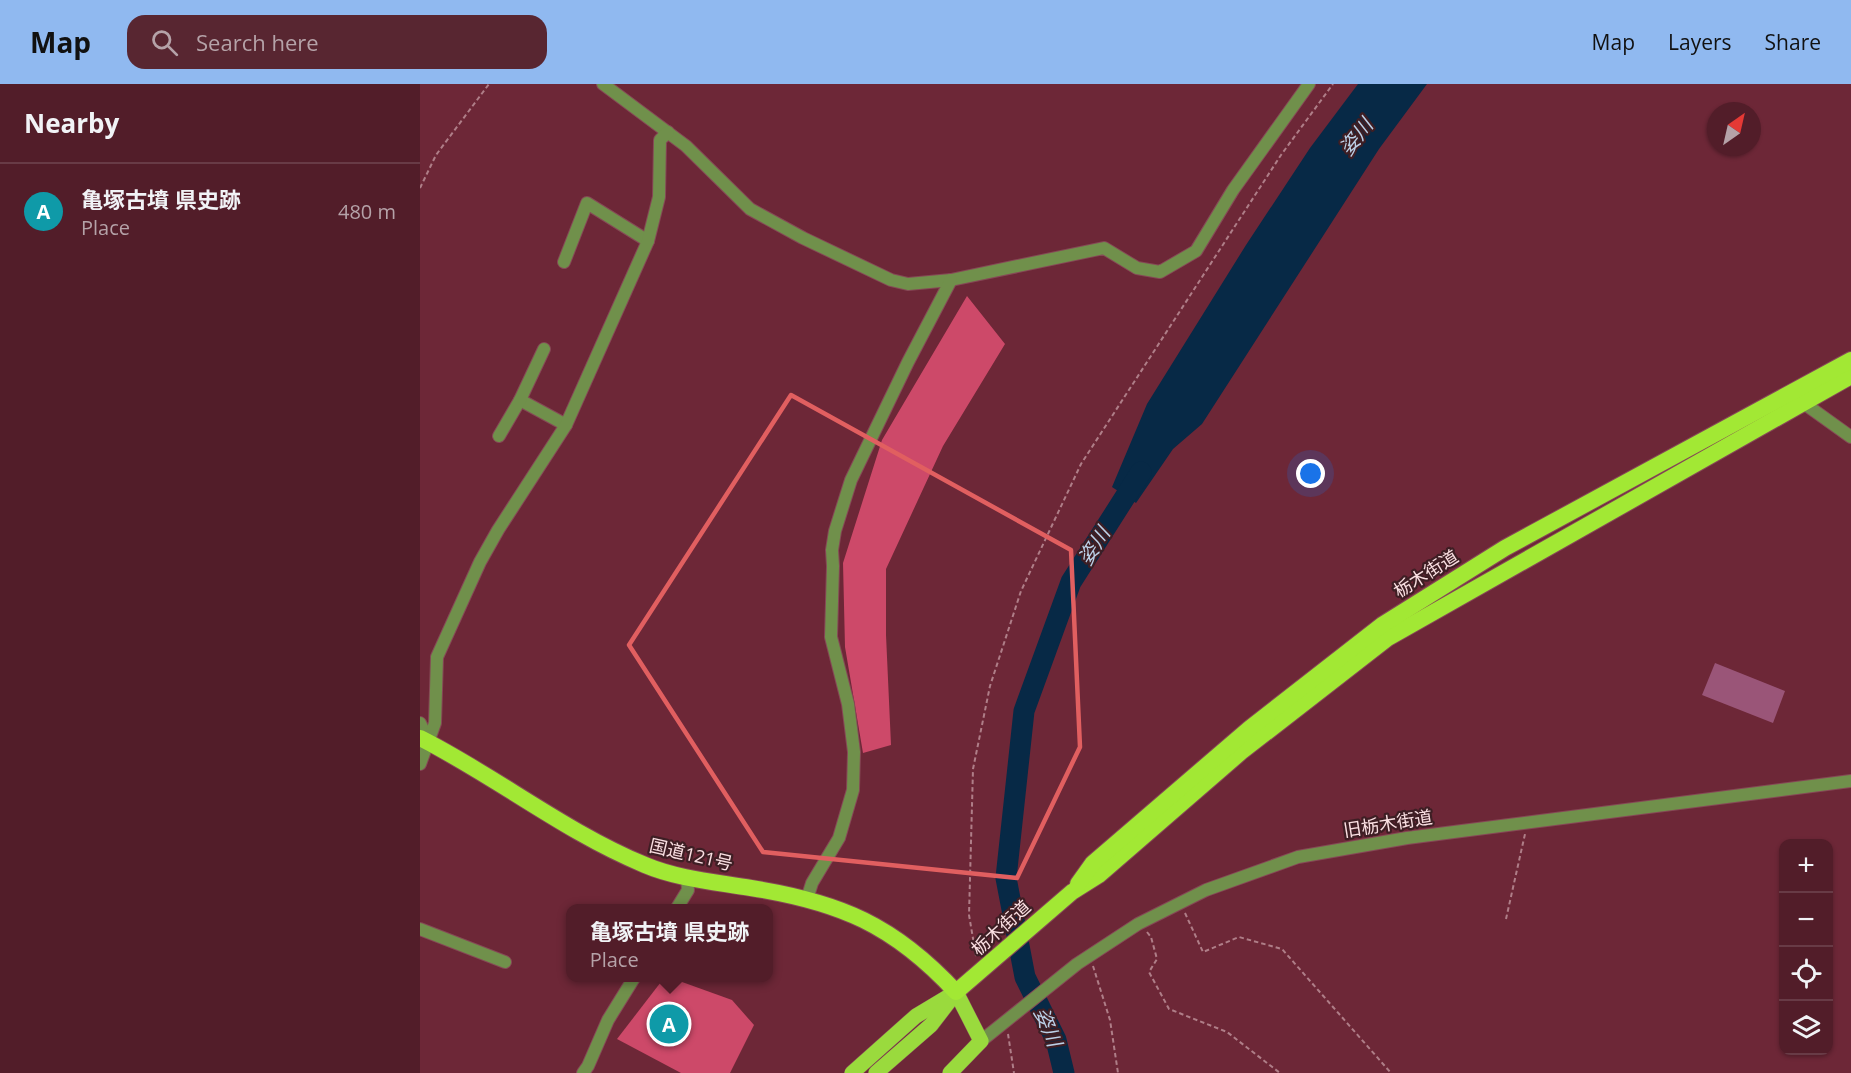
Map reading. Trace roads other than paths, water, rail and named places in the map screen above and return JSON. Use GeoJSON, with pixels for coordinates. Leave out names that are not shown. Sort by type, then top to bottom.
{"type":"FeatureCollection","features":[{"type":"Feature","properties":{"kind":"highway","name":"栃木街道"},"geometry":{"type":"LineString","coordinates":[[1796,398],[1851,360]]}},
{"type":"Feature","properties":{"kind":"highway","name":"栃木街道"},"geometry":{"type":"LineString","coordinates":[[956,992],[1072,892],[1093,863],[1250,728],[1382,625],[1505,548],[1796,398],[1851,376]]}},
{"type":"Feature","properties":{"kind":"highway","name":"国道121号"},"geometry":{"type":"LineString","coordinates":[[424,740],[477,769],[576,832],[608,850],[648,867],[687,878],[774,892],[854,914],[909,946],[956,992]]}},
{"type":"Feature","properties":{"kind":"main road"},"geometry":{"type":"LineString","coordinates":[[950,1073],[981,1041],[956,992]]}},
{"type":"Feature","properties":{"kind":"main road"},"geometry":{"type":"LineString","coordinates":[[852,1073],[916,1016],[956,992]]}},
{"type":"Feature","properties":{"kind":"main road"},"geometry":{"type":"LineString","coordinates":[[876,1073],[931,1025],[956,992]]}},
{"type":"Feature","properties":{"kind":"street"},"geometry":{"type":"LineString","coordinates":[[603,84],[686,146],[750,209],[803,238],[891,280],[908,284],[951,280],[1104,248],[1137,268],[1160,272],[1197,251],[1233,190],[1309,84]]}},
{"type":"Feature","properties":{"kind":"street"},"geometry":{"type":"LineString","coordinates":[[424,740],[435,723],[437,657],[480,562],[566,425],[648,241],[659,197],[660,140],[668,132]]}},
{"type":"Feature","properties":{"kind":"street"},"geometry":{"type":"LineString","coordinates":[[564,262],[587,203],[648,241]]}},
{"type":"Feature","properties":{"kind":"street"},"geometry":{"type":"LineString","coordinates":[[807,900],[812,883],[839,838],[853,790],[854,752],[848,704],[831,637],[832,550],[835,531],[851,480],[951,280]]}},
{"type":"Feature","properties":{"kind":"street"},"geometry":{"type":"LineString","coordinates":[[499,436],[520,400],[544,349]]}},
{"type":"Feature","properties":{"kind":"street"},"geometry":{"type":"LineString","coordinates":[[1796,398],[1851,437]]}},
{"type":"Feature","properties":{"kind":"street"},"geometry":{"type":"LineString","coordinates":[[520,400],[566,425]]}},
{"type":"Feature","properties":{"kind":"street"},"geometry":{"type":"LineString","coordinates":[[420,723],[424,740],[420,764]]}},
{"type":"Feature","properties":{"kind":"street","name":"旧栃木街道"},"geometry":{"type":"LineString","coordinates":[[981,1041],[1008,1017],[1089,955],[1138,924],[1180,902],[1243,875],[1298,857],[1407,838],[1851,781]]}},
{"type":"Feature","properties":{"kind":"street"},"geometry":{"type":"LineString","coordinates":[[680,904],[688,890],[687,878]]}},
{"type":"Feature","properties":{"kind":"street"},"geometry":{"type":"LineString","coordinates":[[420,929],[505,962]]}},
{"type":"Feature","properties":{"kind":"street"},"geometry":{"type":"LineString","coordinates":[[583,1073],[608,1020],[632,982]]}},
{"type":"Feature","properties":{"kind":"water"},"geometry":{"type":"Polygon","coordinates":[[[1358,84],[1427,84],[1379,149],[1202,424],[1173,449],[1136,503],[1112,487],[1147,404],[1246,245],[1310,148],[1358,84]]]}},
{"type":"Feature","properties":{"kind":"waterway","name":"姿川"},"geometry":{"type":"LineString","coordinates":[[1064,1073],[1056,1040],[1025,977],[1006,878],[1024,711],[1071,582],[1141,472]]}},
{"type":"Feature","properties":{"kind":"place","name":"亀塚古墳 県史跡"},"geometry":{"type":"Point","coordinates":[669,1024]}}]}
